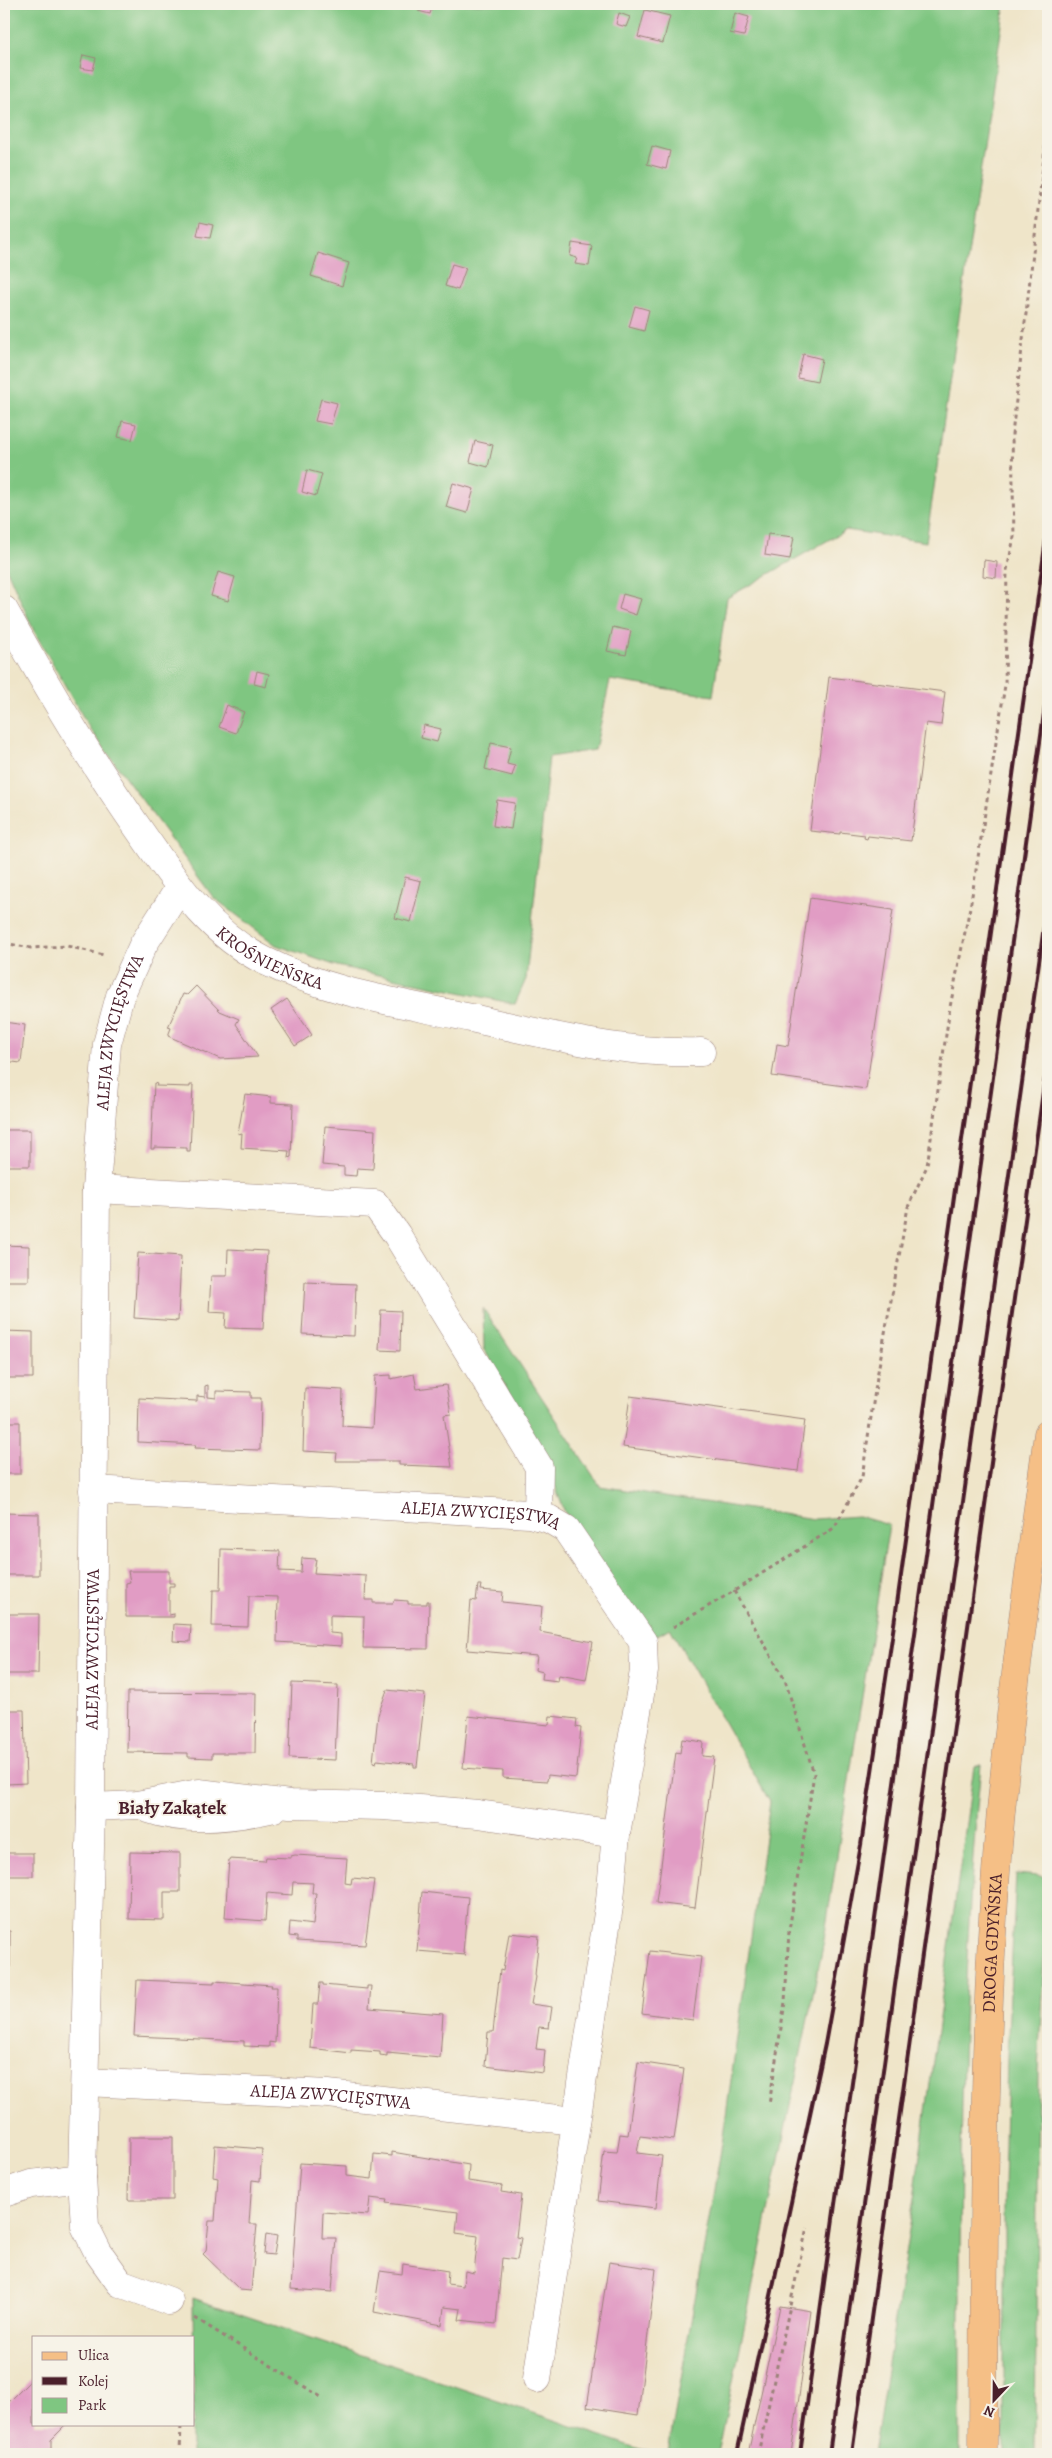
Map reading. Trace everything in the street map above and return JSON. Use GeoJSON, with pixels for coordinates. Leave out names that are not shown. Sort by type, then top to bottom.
{"type":"FeatureCollection","features":[{"type":"Feature","properties":{"kind":"main road","name":"DROGA GDYŃSKA"},"geometry":{"type":"LineString","coordinates":[[983,2454],[985,2092],[997,1866],[1021,1632],[1048,1434]]}},
{"type":"Feature","properties":{"kind":"street","name":"KROŚNIEŃSKA"},"geometry":{"type":"LineString","coordinates":[[4,610],[52,697],[108,785],[180,888],[211,924],[265,961],[353,993],[534,1032],[671,1054],[700,1052]]}},
{"type":"Feature","properties":{"kind":"street","name":"ALEJA ZWYCIĘSTWA"},"geometry":{"type":"LineString","coordinates":[[169,2301],[120,2283],[98,2252],[85,2226],[82,2178],[91,1807],[96,1189],[107,1044],[120,996],[135,962],[143,945],[180,888]]}},
{"type":"Feature","properties":{"kind":"street"},"geometry":{"type":"LineString","coordinates":[[96,1189],[375,1204],[397,1235],[539,1467],[538,1516]]}},
{"type":"Feature","properties":{"kind":"street","name":"ALEJA ZWYCIĘSTWA"},"geometry":{"type":"LineString","coordinates":[[93,1490],[529,1514],[550,1519],[566,1529],[643,1642]]}},
{"type":"Feature","properties":{"kind":"street"},"geometry":{"type":"LineString","coordinates":[[537,2379],[610,1900],[616,1834],[644,1671],[643,1642]]}},
{"type":"Feature","properties":{"kind":"street"},"geometry":{"type":"LineString","coordinates":[[91,1807],[137,1805],[199,1793],[290,1804],[384,1806],[478,1814],[616,1834]]}},
{"type":"Feature","properties":{"kind":"street","name":"ALEJA ZWYCIĘSTWA"},"geometry":{"type":"LineString","coordinates":[[85,2082],[328,2094],[576,2121]]}},
{"type":"Feature","properties":{"kind":"street"},"geometry":{"type":"LineString","coordinates":[[4,2193],[31,2184],[82,2178]]}},
{"type":"Feature","properties":{"kind":"path"},"geometry":{"type":"LineString","coordinates":[[643,1642],[734,1591],[834,1528],[862,1477],[877,1377],[908,1207],[927,1166],[950,1007],[972,902],[1005,685],[1007,570],[1014,537],[1012,435],[1048,123]]}},
{"type":"Feature","properties":{"kind":"path"},"geometry":{"type":"LineString","coordinates":[[4,943],[31,948],[67,946],[135,962]]}},
{"type":"Feature","properties":{"kind":"path"},"geometry":{"type":"LineString","coordinates":[[734,1591],[784,1680],[814,1774],[789,1931],[785,2002],[769,2105]]}},
{"type":"Feature","properties":{"kind":"path"},"geometry":{"type":"LineString","coordinates":[[758,2454],[807,2228]]}},
{"type":"Feature","properties":{"kind":"path"},"geometry":{"type":"LineString","coordinates":[[193,2316],[321,2397]]}},
{"type":"Feature","properties":{"kind":"path"},"geometry":{"type":"LineString","coordinates":[[180,2454],[181,2426]]}},
{"type":"Feature","properties":{"kind":"green space"},"geometry":{"type":"Polygon","coordinates":[[[4,4],[1005,4],[926,542],[846,530],[727,598],[713,696],[610,680],[595,750],[549,757],[526,979],[515,1004],[337,966],[276,945],[213,897],[90,729],[34,631],[4,563],[4,4]]]}},
{"type":"Feature","properties":{"kind":"green space"},"geometry":{"type":"Polygon","coordinates":[[[483,1308],[600,1486],[814,1519],[858,1516],[889,1525],[823,1946],[718,2454],[191,2454],[191,2426],[195,2426],[193,2298],[640,2449],[668,2453],[722,2144],[770,1802],[670,1628],[650,1639],[565,1513],[543,1453],[484,1349],[483,1308]]]}},
{"type":"Feature","properties":{"kind":"green space"},"geometry":{"type":"Polygon","coordinates":[[[981,1765],[973,1851],[964,2023],[960,2454],[874,2454],[914,2198],[974,1766],[981,1765]]]}},
{"type":"Feature","properties":{"kind":"green space"},"geometry":{"type":"Polygon","coordinates":[[[1016,1874],[1048,1877],[1038,2071],[1035,2454],[1004,2454],[1004,2192],[1007,2054],[1016,1874]]]}},
{"type":"Feature","properties":{"kind":"building"},"geometry":{"type":"Polygon","coordinates":[[[420,4],[433,4],[430,14],[418,11],[420,4]]]}},
{"type":"Feature","properties":{"kind":"building"},"geometry":{"type":"Polygon","coordinates":[[[645,10],[670,16],[663,43],[638,37],[645,10]]]}},
{"type":"Feature","properties":{"kind":"building"},"geometry":{"type":"Polygon","coordinates":[[[619,13],[630,17],[626,27],[616,24],[619,13]]]}},
{"type":"Feature","properties":{"kind":"building"},"geometry":{"type":"Polygon","coordinates":[[[735,13],[749,17],[744,36],[730,33],[735,13]]]}},
{"type":"Feature","properties":{"kind":"building"},"geometry":{"type":"Polygon","coordinates":[[[83,55],[96,58],[93,70],[80,68],[83,55]]]}},
{"type":"Feature","properties":{"kind":"building"},"geometry":{"type":"Polygon","coordinates":[[[652,146],[670,151],[666,169],[647,164],[652,146]]]}},
{"type":"Feature","properties":{"kind":"building"},"geometry":{"type":"Polygon","coordinates":[[[200,222],[213,225],[210,238],[197,236],[200,222]]]}},
{"type":"Feature","properties":{"kind":"building"},"geometry":{"type":"Polygon","coordinates":[[[572,243],[592,246],[589,266],[575,264],[577,258],[570,256],[572,243]]]}},
{"type":"Feature","properties":{"kind":"building"},"geometry":{"type":"Polygon","coordinates":[[[318,253],[349,263],[342,286],[311,276],[318,253]]]}},
{"type":"Feature","properties":{"kind":"building"},"geometry":{"type":"Polygon","coordinates":[[[452,264],[466,268],[458,290],[445,286],[452,264]]]}},
{"type":"Feature","properties":{"kind":"building"},"geometry":{"type":"Polygon","coordinates":[[[635,306],[649,310],[644,331],[629,327],[635,306]]]}},
{"type":"Feature","properties":{"kind":"building"},"geometry":{"type":"Polygon","coordinates":[[[803,354],[822,359],[817,382],[798,378],[803,354]]]}},
{"type":"Feature","properties":{"kind":"building"},"geometry":{"type":"Polygon","coordinates":[[[321,399],[337,403],[331,424],[315,421],[321,399]]]}},
{"type":"Feature","properties":{"kind":"building"},"geometry":{"type":"Polygon","coordinates":[[[122,421],[136,424],[132,440],[118,437],[122,421]]]}},
{"type":"Feature","properties":{"kind":"building"},"geometry":{"type":"Polygon","coordinates":[[[475,441],[493,445],[488,467],[470,462],[475,441]]]}},
{"type":"Feature","properties":{"kind":"building"},"geometry":{"type":"Polygon","coordinates":[[[307,470],[322,474],[316,496],[302,492],[307,470]]]}},
{"type":"Feature","properties":{"kind":"building"},"geometry":{"type":"Polygon","coordinates":[[[453,483],[474,489],[467,513],[446,507],[453,483]]]}},
{"type":"Feature","properties":{"kind":"building"},"geometry":{"type":"Polygon","coordinates":[[[768,534],[794,537],[790,559],[765,555],[768,534]]]}},
{"type":"Feature","properties":{"kind":"building"},"geometry":{"type":"Polygon","coordinates":[[[984,560],[997,562],[996,578],[983,576],[984,560]]]}},
{"type":"Feature","properties":{"kind":"building"},"geometry":{"type":"Polygon","coordinates":[[[218,572],[235,577],[228,601],[211,596],[218,572]]]}},
{"type":"Feature","properties":{"kind":"building"},"geometry":{"type":"Polygon","coordinates":[[[623,594],[641,599],[636,615],[619,609],[623,594]]]}},
{"type":"Feature","properties":{"kind":"building"},"geometry":{"type":"Polygon","coordinates":[[[613,627],[631,631],[626,655],[607,651],[613,627]]]}},
{"type":"Feature","properties":{"kind":"building"},"geometry":{"type":"Polygon","coordinates":[[[257,671],[269,674],[266,687],[254,684],[257,671]]]}},
{"type":"Feature","properties":{"kind":"building"},"geometry":{"type":"Polygon","coordinates":[[[829,677],[945,692],[941,725],[926,723],[911,841],[868,836],[867,839],[864,838],[865,835],[810,831],[829,677]]]}},
{"type":"Feature","properties":{"kind":"building"},"geometry":{"type":"Polygon","coordinates":[[[227,705],[244,712],[236,733],[219,727],[227,705]]]}},
{"type":"Feature","properties":{"kind":"building"},"geometry":{"type":"Polygon","coordinates":[[[424,725],[441,729],[437,742],[421,738],[424,725]]]}},
{"type":"Feature","properties":{"kind":"building"},"geometry":{"type":"Polygon","coordinates":[[[491,743],[511,747],[507,764],[515,766],[512,776],[485,769],[491,743]]]}},
{"type":"Feature","properties":{"kind":"building"},"geometry":{"type":"Polygon","coordinates":[[[497,800],[515,803],[511,829],[493,826],[497,800]]]}},
{"type":"Feature","properties":{"kind":"building"},"geometry":{"type":"Polygon","coordinates":[[[405,877],[421,881],[411,922],[395,918],[405,877]]]}},
{"type":"Feature","properties":{"kind":"building"},"geometry":{"type":"Polygon","coordinates":[[[810,898],[893,910],[866,1089],[772,1076],[777,1044],[788,1046],[810,898]]]}},
{"type":"Feature","properties":{"kind":"building"},"geometry":{"type":"Polygon","coordinates":[[[196,986],[220,1011],[239,1019],[236,1024],[258,1057],[220,1059],[168,1036],[171,1028],[168,1027],[183,994],[187,995],[196,986]]]}},
{"type":"Feature","properties":{"kind":"building"},"geometry":{"type":"Polygon","coordinates":[[[287,999],[312,1035],[295,1046],[271,1010],[287,999]]]}},
{"type":"Feature","properties":{"kind":"building"},"geometry":{"type":"Polygon","coordinates":[[[4,1022],[25,1025],[21,1063],[4,1061],[4,1022]]]}},
{"type":"Feature","properties":{"kind":"building"},"geometry":{"type":"Polygon","coordinates":[[[154,1083],[157,1084],[156,1086],[190,1087],[190,1085],[193,1085],[190,1151],[187,1151],[187,1148],[154,1147],[154,1149],[151,1149],[154,1083]]]}},
{"type":"Feature","properties":{"kind":"building"},"geometry":{"type":"Polygon","coordinates":[[[245,1094],[271,1097],[271,1103],[293,1104],[291,1157],[288,1158],[289,1151],[241,1148],[242,1133],[238,1134],[245,1094]]]}},
{"type":"Feature","properties":{"kind":"building"},"geometry":{"type":"Polygon","coordinates":[[[325,1126],[375,1130],[373,1169],[357,1168],[356,1176],[344,1175],[344,1167],[322,1165],[325,1126]]]}},
{"type":"Feature","properties":{"kind":"building"},"geometry":{"type":"Polygon","coordinates":[[[4,1130],[30,1130],[30,1166],[4,1166],[4,1130]]]}},
{"type":"Feature","properties":{"kind":"building"},"geometry":{"type":"Polygon","coordinates":[[[4,1245],[29,1246],[29,1281],[4,1281],[4,1245]]]}},
{"type":"Feature","properties":{"kind":"building"},"geometry":{"type":"Polygon","coordinates":[[[228,1249],[267,1251],[263,1329],[225,1328],[226,1313],[209,1312],[211,1276],[227,1276],[228,1249]]]}},
{"type":"Feature","properties":{"kind":"building"},"geometry":{"type":"Polygon","coordinates":[[[138,1253],[181,1256],[178,1321],[134,1318],[138,1253]]]}},
{"type":"Feature","properties":{"kind":"building"},"geometry":{"type":"Polygon","coordinates":[[[305,1282],[356,1284],[354,1336],[302,1334],[305,1282]]]}},
{"type":"Feature","properties":{"kind":"building"},"geometry":{"type":"Polygon","coordinates":[[[381,1310],[401,1311],[400,1351],[379,1350],[381,1310]]]}},
{"type":"Feature","properties":{"kind":"building"},"geometry":{"type":"Polygon","coordinates":[[[4,1331],[33,1332],[33,1378],[4,1378],[4,1331]]]}},
{"type":"Feature","properties":{"kind":"building"},"geometry":{"type":"Polygon","coordinates":[[[414,1374],[417,1389],[446,1385],[451,1414],[444,1415],[452,1467],[399,1465],[399,1461],[336,1461],[337,1453],[303,1451],[305,1388],[343,1390],[342,1426],[372,1428],[375,1376],[391,1375],[391,1379],[414,1374]]]}},
{"type":"Feature","properties":{"kind":"building"},"geometry":{"type":"Polygon","coordinates":[[[208,1385],[208,1397],[216,1398],[216,1391],[251,1392],[251,1398],[261,1398],[260,1450],[195,1448],[196,1445],[138,1442],[139,1398],[197,1401],[197,1396],[205,1397],[205,1386],[208,1385]]]}},
{"type":"Feature","properties":{"kind":"building"},"geometry":{"type":"Polygon","coordinates":[[[630,1396],[805,1420],[798,1471],[623,1447],[630,1396]]]}},
{"type":"Feature","properties":{"kind":"building"},"geometry":{"type":"Polygon","coordinates":[[[4,1422],[20,1422],[20,1474],[4,1474],[4,1422]]]}},
{"type":"Feature","properties":{"kind":"building"},"geometry":{"type":"Polygon","coordinates":[[[4,1513],[39,1514],[39,1575],[4,1575],[4,1513]]]}},
{"type":"Feature","properties":{"kind":"building"},"geometry":{"type":"Polygon","coordinates":[[[221,1549],[280,1551],[279,1571],[301,1572],[302,1558],[316,1559],[314,1573],[366,1576],[365,1600],[373,1600],[373,1603],[393,1603],[394,1600],[408,1601],[408,1604],[427,1604],[427,1601],[429,1601],[428,1649],[363,1648],[364,1616],[330,1615],[330,1633],[341,1634],[341,1646],[277,1642],[278,1597],[249,1596],[248,1627],[212,1626],[213,1590],[220,1590],[221,1549]]]}},
{"type":"Feature","properties":{"kind":"building"},"geometry":{"type":"Polygon","coordinates":[[[128,1571],[169,1571],[169,1583],[174,1583],[174,1586],[169,1586],[169,1615],[174,1614],[174,1617],[126,1617],[126,1583],[130,1582],[128,1571]]]}},
{"type":"Feature","properties":{"kind":"building"},"geometry":{"type":"Polygon","coordinates":[[[478,1585],[481,1585],[480,1590],[503,1592],[502,1602],[542,1606],[540,1632],[593,1642],[586,1680],[559,1675],[558,1681],[542,1679],[543,1672],[535,1670],[537,1656],[467,1650],[471,1600],[476,1601],[478,1585]]]}},
{"type":"Feature","properties":{"kind":"building"},"geometry":{"type":"Polygon","coordinates":[[[4,1614],[39,1614],[38,1674],[4,1674],[4,1614]]]}},
{"type":"Feature","properties":{"kind":"building"},"geometry":{"type":"Polygon","coordinates":[[[174,1624],[191,1625],[190,1642],[173,1641],[174,1624]]]}},
{"type":"Feature","properties":{"kind":"building"},"geometry":{"type":"Polygon","coordinates":[[[292,1683],[338,1685],[335,1760],[289,1758],[292,1683]]]}},
{"type":"Feature","properties":{"kind":"building"},"geometry":{"type":"Polygon","coordinates":[[[387,1690],[425,1694],[417,1767],[414,1767],[414,1764],[377,1760],[376,1763],[373,1762],[378,1715],[387,1690]]]}},
{"type":"Feature","properties":{"kind":"building"},"geometry":{"type":"Polygon","coordinates":[[[128,1692],[256,1693],[255,1753],[212,1753],[212,1758],[188,1757],[188,1753],[127,1752],[128,1692]]]}},
{"type":"Feature","properties":{"kind":"building"},"geometry":{"type":"Polygon","coordinates":[[[4,1710],[24,1710],[26,1783],[7,1784],[7,1802],[4,1802],[4,1710]]]}},
{"type":"Feature","properties":{"kind":"building"},"geometry":{"type":"Polygon","coordinates":[[[468,1716],[549,1725],[550,1716],[577,1719],[576,1727],[581,1728],[576,1778],[548,1775],[547,1781],[503,1778],[503,1771],[463,1768],[468,1716]]]}},
{"type":"Feature","properties":{"kind":"building"},"geometry":{"type":"Polygon","coordinates":[[[682,1739],[703,1742],[702,1756],[714,1757],[695,1908],[656,1903],[676,1752],[680,1753],[682,1739]]]}},
{"type":"Feature","properties":{"kind":"building"},"geometry":{"type":"Polygon","coordinates":[[[130,1852],[180,1853],[180,1892],[164,1892],[164,1920],[129,1919],[130,1852]]]}},
{"type":"Feature","properties":{"kind":"building"},"geometry":{"type":"Polygon","coordinates":[[[4,1853],[33,1853],[33,1876],[4,1876],[4,1853]]]}},
{"type":"Feature","properties":{"kind":"building"},"geometry":{"type":"Polygon","coordinates":[[[291,1856],[347,1858],[345,1883],[351,1884],[352,1878],[374,1880],[365,1945],[297,1941],[297,1937],[289,1936],[290,1922],[313,1925],[316,1893],[312,1893],[313,1883],[293,1882],[292,1895],[267,1893],[265,1921],[225,1918],[229,1859],[265,1861],[266,1857],[291,1858],[291,1856]]]}},
{"type":"Feature","properties":{"kind":"building"},"geometry":{"type":"Polygon","coordinates":[[[422,1892],[468,1897],[463,1953],[466,1955],[417,1951],[422,1892]]]}},
{"type":"Feature","properties":{"kind":"building"},"geometry":{"type":"Polygon","coordinates":[[[4,1931],[10,1931],[10,1973],[4,1974],[4,1931]]]}},
{"type":"Feature","properties":{"kind":"building"},"geometry":{"type":"Polygon","coordinates":[[[509,1933],[539,1936],[536,1977],[531,2004],[552,2007],[549,2028],[539,2027],[536,2049],[545,2050],[543,2073],[485,2066],[488,2032],[493,2032],[500,1970],[503,1971],[509,1933]]]}},
{"type":"Feature","properties":{"kind":"building"},"geometry":{"type":"Polygon","coordinates":[[[650,1951],[701,1957],[693,2020],[642,2013],[650,1951]]]}},
{"type":"Feature","properties":{"kind":"building"},"geometry":{"type":"Polygon","coordinates":[[[137,1980],[214,1983],[214,1981],[272,1985],[271,1987],[277,1987],[275,2043],[269,2042],[269,2047],[244,2046],[244,2041],[134,2036],[137,1980]]]}},
{"type":"Feature","properties":{"kind":"building"},"geometry":{"type":"Polygon","coordinates":[[[320,1983],[323,1983],[323,1985],[367,1989],[367,1986],[371,1986],[369,2008],[443,2014],[440,2058],[387,2053],[387,2056],[380,2055],[380,2052],[351,2050],[351,2053],[310,2048],[313,2004],[318,2004],[320,1983]]]}},
{"type":"Feature","properties":{"kind":"building"},"geometry":{"type":"Polygon","coordinates":[[[638,2062],[684,2069],[674,2140],[640,2136],[637,2153],[662,2156],[656,2208],[598,2201],[604,2151],[617,2152],[620,2134],[628,2135],[638,2062]]]}},
{"type":"Feature","properties":{"kind":"building"},"geometry":{"type":"Polygon","coordinates":[[[129,2137],[173,2137],[173,2200],[128,2200],[129,2137]]]}},
{"type":"Feature","properties":{"kind":"building"},"geometry":{"type":"Polygon","coordinates":[[[215,2145],[262,2149],[260,2181],[252,2180],[249,2224],[257,2224],[251,2291],[240,2290],[203,2254],[206,2251],[209,2221],[215,2221],[218,2178],[213,2177],[215,2145]]]}},
{"type":"Feature","properties":{"kind":"building"},"geometry":{"type":"Polygon","coordinates":[[[392,2152],[469,2165],[468,2181],[502,2186],[501,2192],[521,2195],[516,2237],[521,2238],[517,2260],[502,2258],[496,2324],[459,2320],[461,2309],[444,2307],[442,2325],[374,2312],[380,2271],[402,2274],[403,2264],[448,2271],[447,2284],[463,2286],[465,2271],[474,2273],[478,2236],[456,2233],[458,2212],[386,2203],[387,2200],[370,2198],[368,2215],[323,2212],[322,2238],[336,2238],[332,2292],[291,2289],[300,2163],[347,2166],[347,2176],[372,2179],[374,2154],[392,2156],[392,2152]]]}},
{"type":"Feature","properties":{"kind":"building"},"geometry":{"type":"Polygon","coordinates":[[[266,2234],[277,2236],[274,2255],[264,2254],[266,2234]]]}},
{"type":"Feature","properties":{"kind":"building"},"geometry":{"type":"Polygon","coordinates":[[[609,2262],[656,2269],[638,2415],[587,2407],[609,2262]]]}},
{"type":"Feature","properties":{"kind":"building"},"geometry":{"type":"Polygon","coordinates":[[[780,2306],[811,2311],[791,2454],[748,2454],[780,2306]]]}},
{"type":"Feature","properties":{"kind":"building"},"geometry":{"type":"Polygon","coordinates":[[[31,2380],[32,2426],[65,2426],[51,2440],[51,2451],[62,2451],[62,2454],[5,2454],[4,2407],[31,2380]]]}},
{"type":"Feature","properties":{"kind":"railway"},"geometry":{"type":"LineString","coordinates":[[737,2454],[825,2044],[861,1845],[896,1611],[1048,525]]}},
{"type":"Feature","properties":{"kind":"railway"},"geometry":{"type":"LineString","coordinates":[[800,2454],[1048,685]]}},
{"type":"Feature","properties":{"kind":"railway"},"geometry":{"type":"LineString","coordinates":[[829,2454],[1048,898]]}},
{"type":"Feature","properties":{"kind":"railway"},"geometry":{"type":"LineString","coordinates":[[852,2454],[1048,1056]]}},
{"type":"Feature","properties":{"kind":"district","name":"Biały Zakątek"},"geometry":{"type":"Point","coordinates":[172,1807]}}]}
